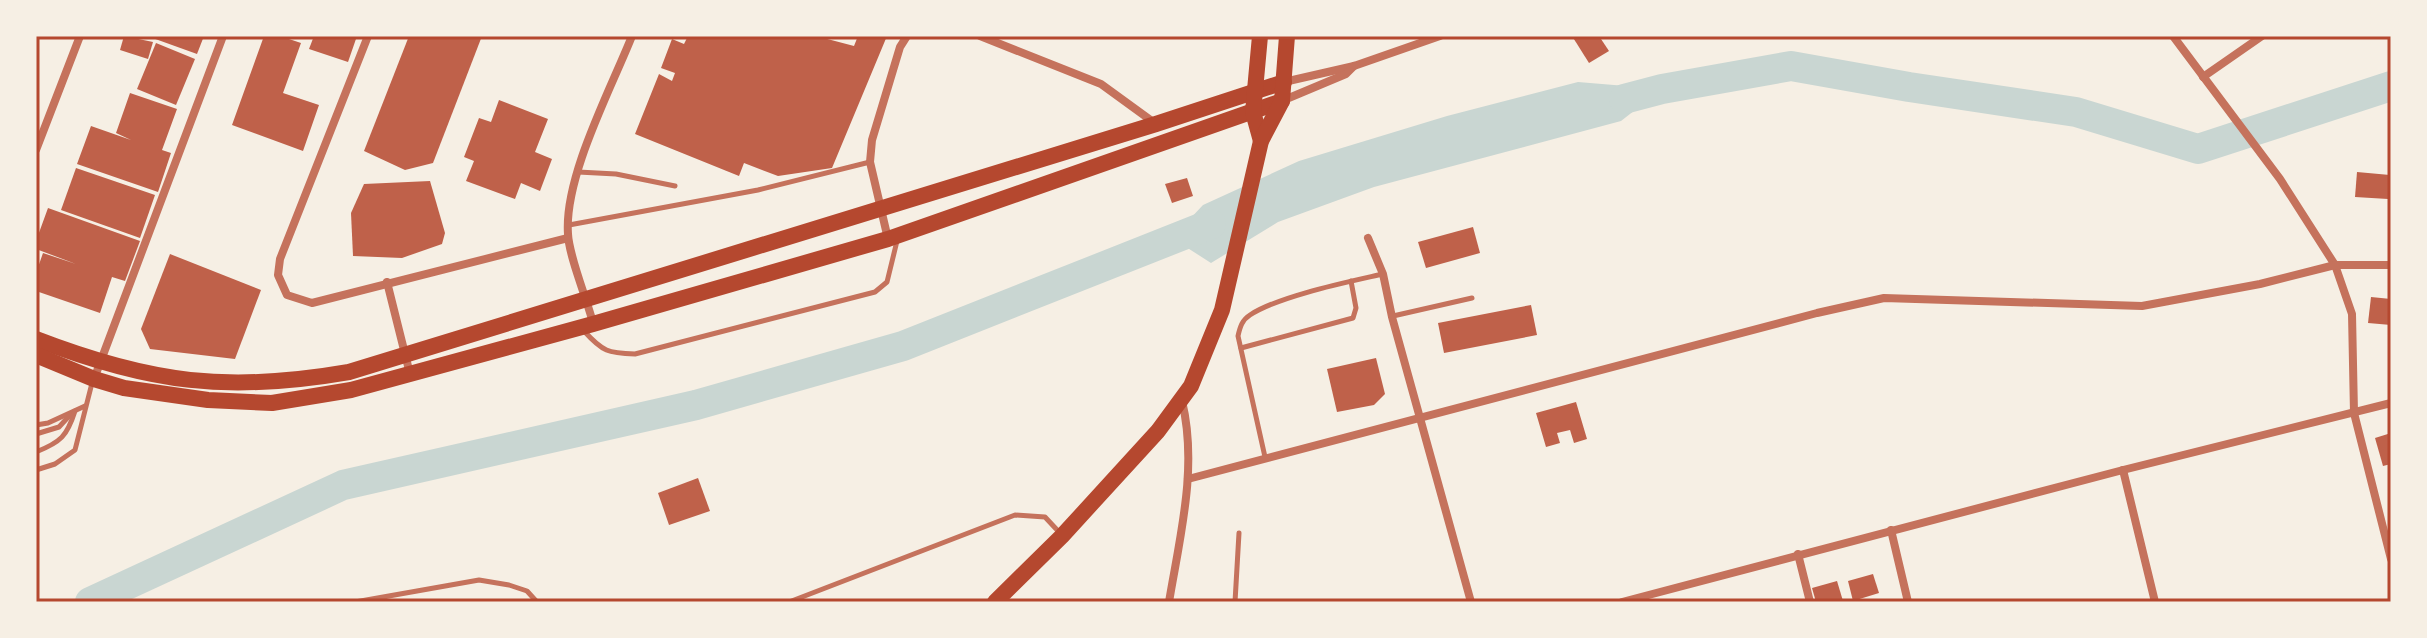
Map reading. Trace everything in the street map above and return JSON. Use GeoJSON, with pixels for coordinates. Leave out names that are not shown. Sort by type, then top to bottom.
{"type":"FeatureCollection","features":[{"type":"Feature","properties":{"kind":"main road"},"geometry":{"type":"LineString","coordinates":[[1260,36],[1253,112],[1261,141]]}},
{"type":"Feature","properties":{"kind":"main road"},"geometry":{"type":"LineString","coordinates":[[995,602],[1062,536],[1158,431],[1191,386],[1214,333],[1261,141],[1282,101],[1287,36]]}},
{"type":"Feature","properties":{"kind":"main road"},"geometry":{"type":"LineString","coordinates":[[36,339],[99,361],[178,380],[256,384],[349,372],[1284,82]]}},
{"type":"Feature","properties":{"kind":"main road"},"geometry":{"type":"LineString","coordinates":[[36,355],[124,388],[178,397],[272,403],[351,390],[587,326],[893,237],[1282,101]]}},
{"type":"Feature","properties":{"kind":"street"},"geometry":{"type":"LineString","coordinates":[[36,150],[80,36]]}},
{"type":"Feature","properties":{"kind":"street"},"geometry":{"type":"LineString","coordinates":[[94,379],[223,36]]}},
{"type":"Feature","properties":{"kind":"street"},"geometry":{"type":"LineString","coordinates":[[368,36],[280,259],[278,275],[287,295],[312,303],[568,238]]}},
{"type":"Feature","properties":{"kind":"street"},"geometry":{"type":"LineString","coordinates":[[587,326],[587,299],[568,238],[568,205],[577,172],[632,36]]}},
{"type":"Feature","properties":{"kind":"street"},"geometry":{"type":"LineString","coordinates":[[893,237],[880,207],[870,162],[872,140],[900,47],[907,36]]}},
{"type":"Feature","properties":{"kind":"street"},"geometry":{"type":"LineString","coordinates":[[900,47],[913,36]]}},
{"type":"Feature","properties":{"kind":"street"},"geometry":{"type":"LineString","coordinates":[[980,36],[1101,84],[1156,124]]}},
{"type":"Feature","properties":{"kind":"street"},"geometry":{"type":"LineString","coordinates":[[1284,82],[1354,66],[1440,36]]}},
{"type":"Feature","properties":{"kind":"street"},"geometry":{"type":"LineString","coordinates":[[2173,36],[2280,179],[2335,265],[2352,314],[2354,413],[2391,559]]}},
{"type":"Feature","properties":{"kind":"street"},"geometry":{"type":"LineString","coordinates":[[2203,77],[2262,36]]}},
{"type":"Feature","properties":{"kind":"street"},"geometry":{"type":"LineString","coordinates":[[1282,101],[1346,74],[1354,66]]}},
{"type":"Feature","properties":{"kind":"street"},"geometry":{"type":"LineString","coordinates":[[1368,238],[1383,274],[1392,317],[1471,602]]}},
{"type":"Feature","properties":{"kind":"street"},"geometry":{"type":"LineString","coordinates":[[1188,479],[1884,298],[2142,306],[2260,284],[2335,265],[2391,265]]}},
{"type":"Feature","properties":{"kind":"street"},"geometry":{"type":"LineString","coordinates":[[387,282],[410,374]]}},
{"type":"Feature","properties":{"kind":"street"},"geometry":{"type":"LineString","coordinates":[[1169,602],[1190,453],[1182,401]]}},
{"type":"Feature","properties":{"kind":"street"},"geometry":{"type":"LineString","coordinates":[[1622,602],[2391,403]]}},
{"type":"Feature","properties":{"kind":"street"},"geometry":{"type":"LineString","coordinates":[[2123,470],[2155,602]]}},
{"type":"Feature","properties":{"kind":"street"},"geometry":{"type":"LineString","coordinates":[[1891,530],[1908,602]]}},
{"type":"Feature","properties":{"kind":"street"},"geometry":{"type":"LineString","coordinates":[[1798,554],[1810,602]]}},
{"type":"Feature","properties":{"kind":"lane"},"geometry":{"type":"LineString","coordinates":[[568,225],[758,190],[870,162]]}},
{"type":"Feature","properties":{"kind":"lane"},"geometry":{"type":"LineString","coordinates":[[577,172],[616,174],[675,186]]}},
{"type":"Feature","properties":{"kind":"lane"},"geometry":{"type":"LineString","coordinates":[[587,326],[602,350],[635,354],[875,292],[887,282],[896,252],[893,237]]}},
{"type":"Feature","properties":{"kind":"lane"},"geometry":{"type":"LineString","coordinates":[[1265,457],[1238,336],[1240,325],[1251,314],[1272,304],[1383,274]]}},
{"type":"Feature","properties":{"kind":"lane"},"geometry":{"type":"LineString","coordinates":[[1241,348],[1353,318],[1356,308],[1351,281]]}},
{"type":"Feature","properties":{"kind":"lane"},"geometry":{"type":"LineString","coordinates":[[1392,317],[1472,298]]}},
{"type":"Feature","properties":{"kind":"lane"},"geometry":{"type":"LineString","coordinates":[[36,470],[55,464],[75,450],[94,379]]}},
{"type":"Feature","properties":{"kind":"lane"},"geometry":{"type":"LineString","coordinates":[[36,425],[48,423],[85,406]]}},
{"type":"Feature","properties":{"kind":"lane"},"geometry":{"type":"LineString","coordinates":[[36,434],[59,427],[75,411]]}},
{"type":"Feature","properties":{"kind":"lane"},"geometry":{"type":"LineString","coordinates":[[36,452],[52,445],[68,432],[75,411]]}},
{"type":"Feature","properties":{"kind":"lane"},"geometry":{"type":"LineString","coordinates":[[789,602],[1015,515],[1045,517],[1062,536]]}},
{"type":"Feature","properties":{"kind":"lane"},"geometry":{"type":"LineString","coordinates":[[1235,602],[1239,533]]}},
{"type":"Feature","properties":{"kind":"lane"},"geometry":{"type":"LineString","coordinates":[[355,602],[479,580],[527,591],[537,602]]}},
{"type":"Feature","properties":{"kind":"shaded area"},"geometry":{"type":"Polygon","coordinates":[[[1578,82],[1662,89],[1621,121],[1374,187],[1278,222],[1211,263],[1172,238],[1203,205],[1299,161],[1447,116],[1578,82]]]}},
{"type":"Feature","properties":{"kind":"building"},"geometry":{"type":"Polygon","coordinates":[[[124,36],[153,42],[148,59],[120,50],[124,36]]]}},
{"type":"Feature","properties":{"kind":"building"},"geometry":{"type":"Polygon","coordinates":[[[147,36],[204,36],[197,54],[147,36]]]}},
{"type":"Feature","properties":{"kind":"building"},"geometry":{"type":"Polygon","coordinates":[[[264,36],[280,36],[301,43],[283,93],[319,105],[303,151],[232,125],[264,36]]]}},
{"type":"Feature","properties":{"kind":"building"},"geometry":{"type":"Polygon","coordinates":[[[314,36],[357,36],[348,62],[309,49],[314,36]]]}},
{"type":"Feature","properties":{"kind":"building"},"geometry":{"type":"Polygon","coordinates":[[[409,36],[482,36],[433,163],[405,170],[364,151],[409,36]]]}},
{"type":"Feature","properties":{"kind":"building"},"geometry":{"type":"Polygon","coordinates":[[[688,36],[816,36],[854,46],[858,36],[887,36],[832,168],[778,176],[744,163],[739,176],[635,134],[659,74],[672,81],[675,73],[661,68],[672,39],[684,44],[688,36]]]}},
{"type":"Feature","properties":{"kind":"building"},"geometry":{"type":"Polygon","coordinates":[[[1572,36],[1599,36],[1609,51],[1589,63],[1572,36]]]}},
{"type":"Feature","properties":{"kind":"building"},"geometry":{"type":"Polygon","coordinates":[[[156,43],[195,59],[176,105],[137,89],[156,43]]]}},
{"type":"Feature","properties":{"kind":"building"},"geometry":{"type":"Polygon","coordinates":[[[130,93],[177,109],[162,150],[171,153],[158,192],[77,164],[91,126],[131,140],[116,133],[130,93]]]}},
{"type":"Feature","properties":{"kind":"building"},"geometry":{"type":"Polygon","coordinates":[[[499,100],[548,119],[535,152],[552,159],[540,191],[521,183],[515,199],[466,181],[474,161],[464,157],[479,118],[491,122],[499,100]]]}},
{"type":"Feature","properties":{"kind":"building"},"geometry":{"type":"Polygon","coordinates":[[[76,168],[155,195],[140,238],[61,210],[76,168]]]}},
{"type":"Feature","properties":{"kind":"building"},"geometry":{"type":"Polygon","coordinates":[[[2357,172],[2390,175],[2388,199],[2355,197],[2357,172]]]}},
{"type":"Feature","properties":{"kind":"building"},"geometry":{"type":"Polygon","coordinates":[[[1187,178],[1193,196],[1172,203],[1165,184],[1187,178]]]}},
{"type":"Feature","properties":{"kind":"building"},"geometry":{"type":"Polygon","coordinates":[[[430,181],[445,233],[442,244],[402,258],[353,256],[351,213],[364,184],[430,181]]]}},
{"type":"Feature","properties":{"kind":"building"},"geometry":{"type":"Polygon","coordinates":[[[48,208],[140,241],[125,281],[112,277],[100,313],[36,291],[36,273],[43,253],[76,264],[36,249],[48,208]]]}},
{"type":"Feature","properties":{"kind":"building"},"geometry":{"type":"Polygon","coordinates":[[[1473,227],[1480,253],[1426,268],[1418,242],[1473,227]]]}},
{"type":"Feature","properties":{"kind":"building"},"geometry":{"type":"Polygon","coordinates":[[[170,254],[261,290],[235,359],[150,349],[141,329],[170,254]]]}},
{"type":"Feature","properties":{"kind":"building"},"geometry":{"type":"Polygon","coordinates":[[[2371,297],[2391,299],[2391,325],[2368,323],[2371,297]]]}},
{"type":"Feature","properties":{"kind":"building"},"geometry":{"type":"Polygon","coordinates":[[[1531,305],[1537,335],[1444,353],[1438,323],[1531,305]]]}},
{"type":"Feature","properties":{"kind":"building"},"geometry":{"type":"Polygon","coordinates":[[[1376,358],[1385,394],[1374,405],[1337,412],[1327,369],[1376,358]]]}},
{"type":"Feature","properties":{"kind":"building"},"geometry":{"type":"Polygon","coordinates":[[[1576,402],[1587,439],[1574,443],[1570,430],[1557,433],[1560,443],[1546,447],[1536,413],[1576,402]]]}},
{"type":"Feature","properties":{"kind":"building"},"geometry":{"type":"Polygon","coordinates":[[[2391,433],[2391,464],[2383,466],[2375,438],[2391,433]]]}},
{"type":"Feature","properties":{"kind":"building"},"geometry":{"type":"Polygon","coordinates":[[[698,478],[710,511],[669,525],[658,493],[698,478]]]}},
{"type":"Feature","properties":{"kind":"building"},"geometry":{"type":"Polygon","coordinates":[[[1873,574],[1879,593],[1853,601],[1848,581],[1873,574]]]}},
{"type":"Feature","properties":{"kind":"building"},"geometry":{"type":"Polygon","coordinates":[[[1837,581],[1843,601],[1816,602],[1812,588],[1837,581]]]}},
{"type":"Feature","properties":{"kind":"waterway"},"geometry":{"type":"LineString","coordinates":[[1624,99],[1662,89],[1791,66],[2076,112],[2198,149],[2391,86]]}},
{"type":"Feature","properties":{"kind":"waterway"},"geometry":{"type":"LineString","coordinates":[[90,602],[343,485],[696,405],[903,346],[1211,224]]}}]}
